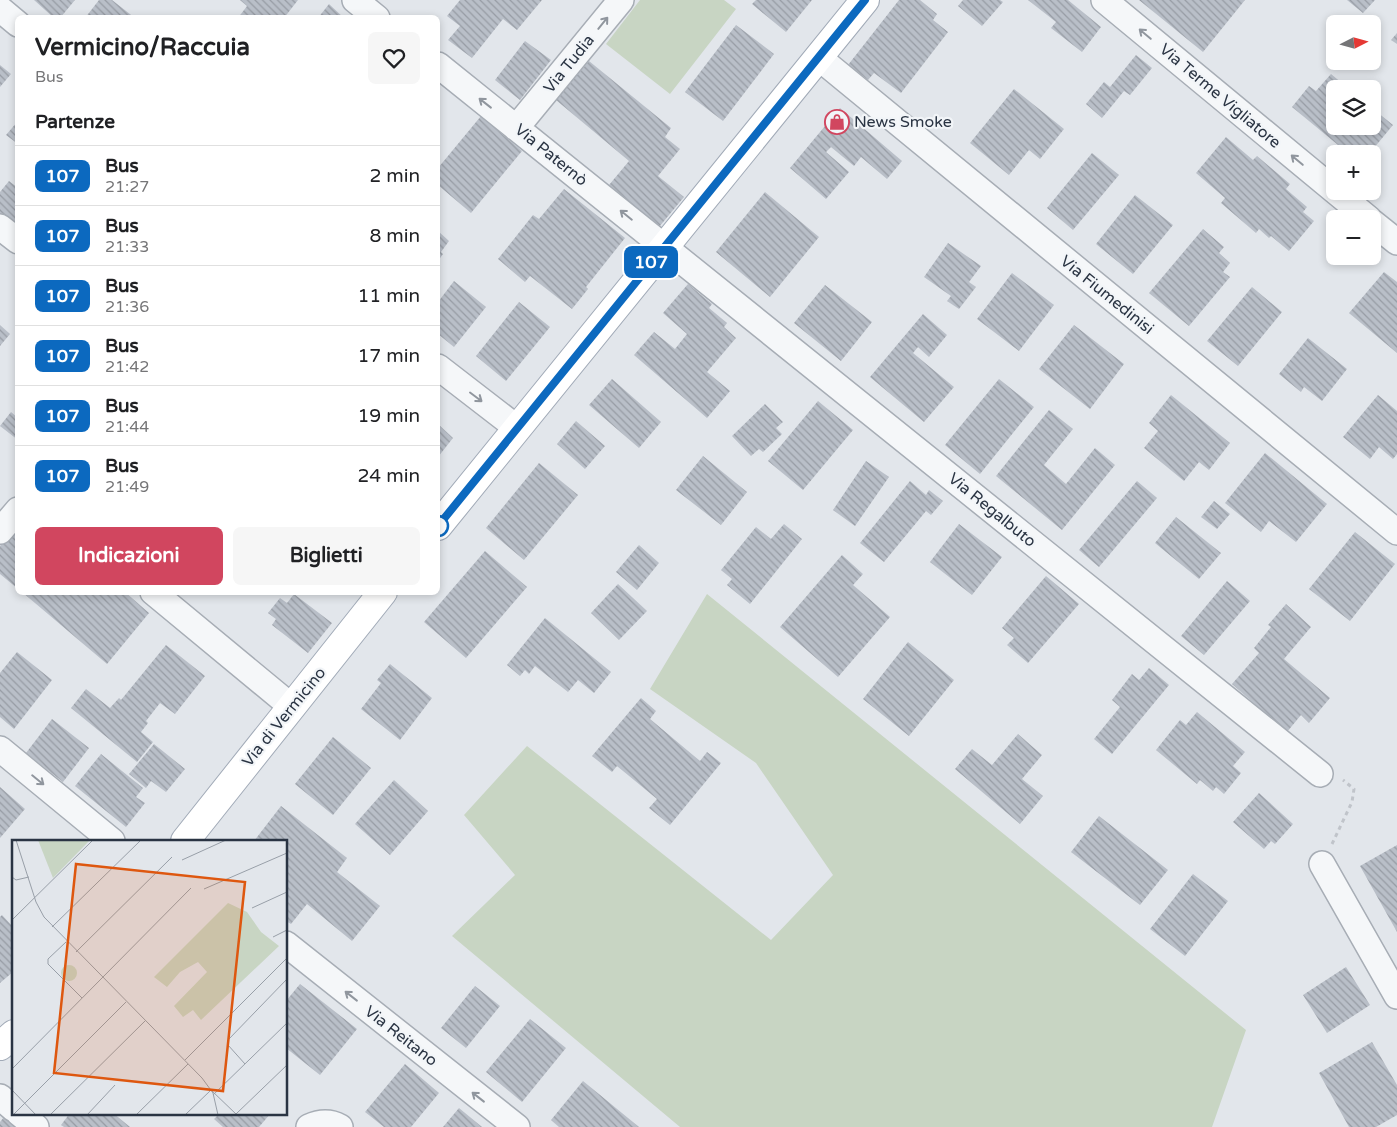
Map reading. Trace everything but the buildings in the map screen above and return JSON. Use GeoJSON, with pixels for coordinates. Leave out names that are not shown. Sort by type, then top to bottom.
{"type":"FeatureCollection","features":[{"type":"Feature","properties":{"kind":"main road"},"geometry":{"type":"LineString","coordinates":[[441,515],[517,428],[865,0]]}},
{"type":"Feature","properties":{"kind":"main road","name":"Via di Vermicino"},"geometry":{"type":"LineString","coordinates":[[186,840],[381,595]]}},
{"type":"Feature","properties":{"kind":"main road"},"geometry":{"type":"LineString","coordinates":[[0,1046],[12,1036]]}},
{"type":"Feature","properties":{"kind":"street"},"geometry":{"type":"LineString","coordinates":[[355,0],[373,15]]}},
{"type":"Feature","properties":{"kind":"street","name":"Via Tudia"},"geometry":{"type":"LineString","coordinates":[[516,128],[621,0]]}},
{"type":"Feature","properties":{"kind":"street","name":"Via Terme Vigliatore"},"geometry":{"type":"LineString","coordinates":[[1104,0],[1326,184]]}},
{"type":"Feature","properties":{"kind":"street"},"geometry":{"type":"LineString","coordinates":[[0,9],[15,22]]}},
{"type":"Feature","properties":{"kind":"street","name":"Via Fiumedinisi"},"geometry":{"type":"LineString","coordinates":[[818,57],[1397,532]]}},
{"type":"Feature","properties":{"kind":"street","name":"Via Paternò"},"geometry":{"type":"LineString","coordinates":[[440,67],[664,246]]}},
{"type":"Feature","properties":{"kind":"street","name":"Via Terme Vigliatore"},"geometry":{"type":"LineString","coordinates":[[1346,200],[1358,210]]}},
{"type":"Feature","properties":{"kind":"street"},"geometry":{"type":"LineString","coordinates":[[0,227],[15,239]]}},
{"type":"Feature","properties":{"kind":"street"},"geometry":{"type":"LineString","coordinates":[[1381,229],[1397,242]]}},
{"type":"Feature","properties":{"kind":"street","name":"Via Regalbuto"},"geometry":{"type":"LineString","coordinates":[[664,246],[1320,774]]}},
{"type":"Feature","properties":{"kind":"street"},"geometry":{"type":"LineString","coordinates":[[440,369],[517,428]]}},
{"type":"Feature","properties":{"kind":"street"},"geometry":{"type":"LineString","coordinates":[[0,531],[15,514]]}},
{"type":"Feature","properties":{"kind":"street"},"geometry":{"type":"LineString","coordinates":[[157,595],[292,707]]}},
{"type":"Feature","properties":{"kind":"street"},"geometry":{"type":"LineString","coordinates":[[0,749],[111,840]]}},
{"type":"Feature","properties":{"kind":"street"},"geometry":{"type":"LineString","coordinates":[[1322,864],[1397,996]]}},
{"type":"Feature","properties":{"kind":"street","name":"Via Reitano"},"geometry":{"type":"LineString","coordinates":[[288,946],[516,1127]]}},
{"type":"Feature","properties":{"kind":"street"},"geometry":{"type":"LineString","coordinates":[[0,1097],[12,1106]]}},
{"type":"Feature","properties":{"kind":"street"},"geometry":{"type":"LineString","coordinates":[[20,1114],[36,1127]]}},
{"type":"Feature","properties":{"kind":"street"},"geometry":{"type":"LineString","coordinates":[[309,1127],[318,1123],[340,1127]]}},
{"type":"Feature","properties":{"kind":"path"},"geometry":{"type":"LineString","coordinates":[[1320,774],[1345,781],[1354,790],[1352,802],[1322,864]]}},
{"type":"Feature","properties":{"kind":"green space"},"geometry":{"type":"Polygon","coordinates":[[[640,0],[724,0],[736,9],[670,94],[606,44],[640,0]]]}},
{"type":"Feature","properties":{"kind":"green space"},"geometry":{"type":"Polygon","coordinates":[[[707,594],[1246,1030],[1212,1127],[680,1127],[452,936],[515,875],[464,815],[527,746],[771,940],[833,875],[756,763],[650,689],[707,594]]]}},
{"type":"Feature","properties":{"kind":"bus line","name":"107"},"geometry":{"type":"LineString","coordinates":[[440,524],[865,0]]}},
{"type":"Feature","properties":{"kind":"place","name":"News Smoke"},"geometry":{"type":"Point","coordinates":[837,122]}}]}
